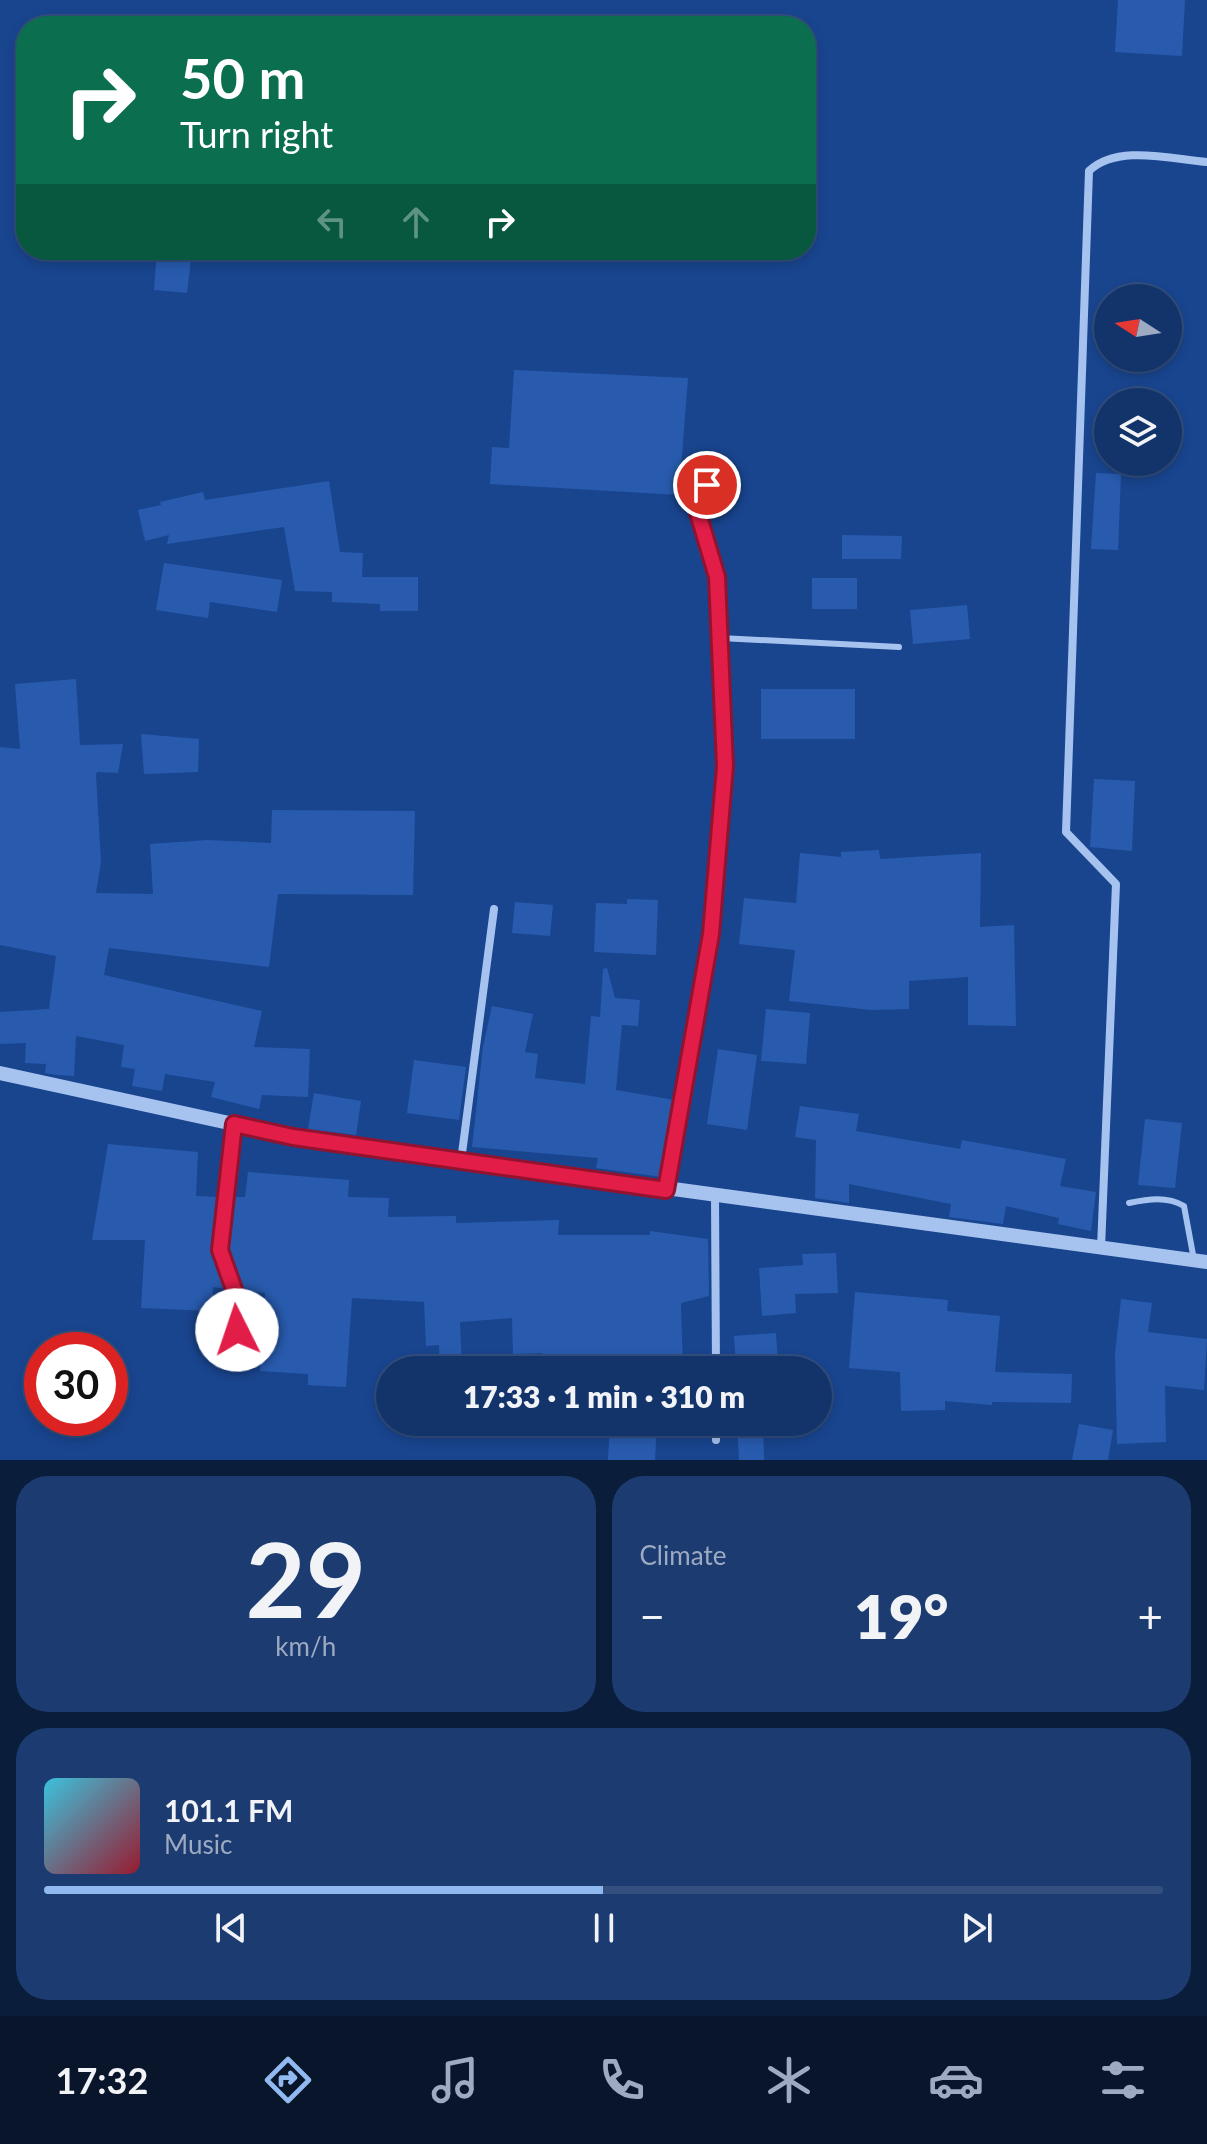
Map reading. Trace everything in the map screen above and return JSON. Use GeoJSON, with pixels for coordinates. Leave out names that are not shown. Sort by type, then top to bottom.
{"type":"FeatureCollection","features":[{"type":"Feature","properties":{"kind":"street"},"geometry":{"type":"LineString","coordinates":[[1101,1248],[1116,884],[1066,832],[1089,171],[1099,161],[1116,155],[1207,162]]}},
{"type":"Feature","properties":{"kind":"street"},"geometry":{"type":"LineString","coordinates":[[666,1190],[711,934],[725,766],[717,577],[698,513],[707,485]]}},
{"type":"Feature","properties":{"kind":"street"},"geometry":{"type":"LineString","coordinates":[[461,1161],[494,909]]}},
{"type":"Feature","properties":{"kind":"street"},"geometry":{"type":"LineString","coordinates":[[0,1073],[293,1137],[1200,1261]]}},
{"type":"Feature","properties":{"kind":"street"},"geometry":{"type":"LineString","coordinates":[[234,1124],[220,1250],[236,1295],[237,1330]]}},
{"type":"Feature","properties":{"kind":"street"},"geometry":{"type":"LineString","coordinates":[[715,1196],[716,1356]]}},
{"type":"Feature","properties":{"kind":"lane"},"geometry":{"type":"LineString","coordinates":[[720,638],[899,647]]}},
{"type":"Feature","properties":{"kind":"lane"},"geometry":{"type":"LineString","coordinates":[[1129,1203],[1149,1199],[1174,1200],[1184,1206],[1200,1261]]}},
{"type":"Feature","properties":{"kind":"building"},"geometry":{"type":"Polygon","coordinates":[[[1118,0],[1185,0],[1182,56],[1115,52],[1118,0]]]}},
{"type":"Feature","properties":{"kind":"building"},"geometry":{"type":"Polygon","coordinates":[[[156,260],[191,260],[187,293],[154,290],[156,260]]]}},
{"type":"Feature","properties":{"kind":"building"},"geometry":{"type":"Polygon","coordinates":[[[514,370],[688,378],[679,495],[490,484],[492,447],[509,448],[514,370]]]}},
{"type":"Feature","properties":{"kind":"building"},"geometry":{"type":"Polygon","coordinates":[[[1096,476],[1121,476],[1118,550],[1091,549],[1096,476]]]}},
{"type":"Feature","properties":{"kind":"building"},"geometry":{"type":"Polygon","coordinates":[[[329,481],[340,552],[363,553],[362,577],[418,577],[418,611],[380,611],[380,604],[332,602],[332,592],[295,591],[284,527],[167,544],[169,535],[145,541],[138,510],[161,505],[160,502],[203,492],[205,500],[329,481]]]}},
{"type":"Feature","properties":{"kind":"building"},"geometry":{"type":"Polygon","coordinates":[[[842,535],[902,536],[901,559],[842,559],[842,535]]]}},
{"type":"Feature","properties":{"kind":"building"},"geometry":{"type":"Polygon","coordinates":[[[164,563],[282,580],[277,612],[210,602],[208,618],[156,610],[164,563]]]}},
{"type":"Feature","properties":{"kind":"building"},"geometry":{"type":"Polygon","coordinates":[[[812,578],[857,578],[857,609],[812,609],[812,578]]]}},
{"type":"Feature","properties":{"kind":"building"},"geometry":{"type":"Polygon","coordinates":[[[967,605],[970,639],[913,644],[910,610],[967,605]]]}},
{"type":"Feature","properties":{"kind":"building"},"geometry":{"type":"Polygon","coordinates":[[[76,679],[80,745],[123,744],[118,773],[97,772],[96,775],[101,862],[96,893],[153,894],[150,844],[208,840],[271,843],[272,810],[415,811],[413,895],[278,894],[269,967],[109,948],[104,975],[262,1011],[254,1047],[310,1049],[308,1097],[262,1095],[259,1109],[211,1097],[215,1082],[165,1074],[162,1091],[132,1086],[135,1069],[121,1067],[124,1045],[76,1036],[74,1076],[45,1073],[46,1064],[25,1063],[26,1043],[0,1044],[0,1012],[49,1009],[56,956],[0,945],[0,747],[20,749],[15,684],[76,679]]]}},
{"type":"Feature","properties":{"kind":"building"},"geometry":{"type":"Polygon","coordinates":[[[761,689],[855,689],[855,739],[761,739],[761,689]]]}},
{"type":"Feature","properties":{"kind":"building"},"geometry":{"type":"Polygon","coordinates":[[[141,734],[199,739],[198,772],[144,774],[141,734]]]}},
{"type":"Feature","properties":{"kind":"building"},"geometry":{"type":"Polygon","coordinates":[[[1094,779],[1135,781],[1132,851],[1090,847],[1094,779]]]}},
{"type":"Feature","properties":{"kind":"building"},"geometry":{"type":"Polygon","coordinates":[[[879,850],[880,859],[981,853],[980,927],[1014,925],[1016,1026],[968,1025],[968,977],[909,981],[909,1009],[871,1010],[789,1001],[795,950],[739,944],[744,898],[796,903],[800,853],[841,857],[841,852],[879,850]]]}},
{"type":"Feature","properties":{"kind":"building"},"geometry":{"type":"Polygon","coordinates":[[[627,899],[658,900],[656,955],[594,952],[596,903],[627,904],[627,899]]]}},
{"type":"Feature","properties":{"kind":"building"},"geometry":{"type":"Polygon","coordinates":[[[515,902],[553,905],[550,936],[512,933],[515,902]]]}},
{"type":"Feature","properties":{"kind":"building"},"geometry":{"type":"Polygon","coordinates":[[[607,968],[615,998],[640,1000],[638,1026],[622,1025],[616,1090],[675,1100],[662,1177],[596,1168],[598,1158],[472,1147],[483,1047],[492,1006],[533,1014],[525,1052],[538,1054],[535,1078],[585,1084],[591,1016],[600,1017],[603,969],[607,968]]]}},
{"type":"Feature","properties":{"kind":"building"},"geometry":{"type":"Polygon","coordinates":[[[766,1009],[810,1013],[806,1064],[761,1061],[766,1009]]]}},
{"type":"Feature","properties":{"kind":"building"},"geometry":{"type":"Polygon","coordinates":[[[718,1049],[757,1055],[747,1130],[707,1124],[718,1049]]]}},
{"type":"Feature","properties":{"kind":"building"},"geometry":{"type":"Polygon","coordinates":[[[414,1060],[466,1067],[459,1120],[407,1113],[414,1060]]]}},
{"type":"Feature","properties":{"kind":"building"},"geometry":{"type":"Polygon","coordinates":[[[314,1093],[361,1101],[356,1135],[308,1129],[314,1093]]]}},
{"type":"Feature","properties":{"kind":"building"},"geometry":{"type":"Polygon","coordinates":[[[800,1106],[859,1114],[856,1131],[960,1149],[962,1140],[1066,1159],[1060,1186],[1096,1192],[1091,1231],[1058,1224],[1059,1218],[1006,1206],[1003,1224],[949,1217],[951,1204],[849,1184],[849,1203],[815,1198],[816,1140],[795,1137],[800,1106]]]}},
{"type":"Feature","properties":{"kind":"building"},"geometry":{"type":"Polygon","coordinates":[[[1145,1119],[1182,1123],[1175,1188],[1138,1185],[1145,1119]]]}},
{"type":"Feature","properties":{"kind":"building"},"geometry":{"type":"Polygon","coordinates":[[[108,1144],[198,1152],[196,1196],[219,1197],[213,1250],[226,1289],[213,1287],[212,1311],[141,1308],[145,1240],[92,1240],[108,1144]]]}},
{"type":"Feature","properties":{"kind":"building"},"geometry":{"type":"Polygon","coordinates":[[[248,1172],[349,1180],[348,1197],[389,1198],[388,1217],[456,1216],[456,1223],[559,1220],[558,1235],[650,1235],[650,1231],[708,1239],[709,1296],[681,1303],[683,1356],[513,1354],[512,1318],[460,1322],[461,1356],[439,1356],[439,1345],[426,1346],[424,1302],[352,1298],[346,1387],[308,1385],[308,1374],[260,1371],[265,1293],[242,1290],[227,1249],[233,1197],[245,1197],[248,1172]]]}},
{"type":"Feature","properties":{"kind":"building"},"geometry":{"type":"Polygon","coordinates":[[[836,1253],[838,1293],[795,1294],[796,1313],[762,1316],[759,1268],[803,1265],[802,1254],[836,1253]]]}},
{"type":"Feature","properties":{"kind":"building"},"geometry":{"type":"Polygon","coordinates":[[[855,1292],[948,1300],[947,1311],[1000,1316],[995,1372],[1072,1374],[1071,1403],[992,1402],[992,1405],[945,1401],[945,1410],[901,1411],[900,1372],[849,1368],[855,1292]]]}},
{"type":"Feature","properties":{"kind":"building"},"geometry":{"type":"Polygon","coordinates":[[[1121,1299],[1152,1303],[1148,1332],[1207,1339],[1204,1390],[1165,1386],[1166,1442],[1117,1444],[1115,1354],[1121,1299]]]}},
{"type":"Feature","properties":{"kind":"building"},"geometry":{"type":"Polygon","coordinates":[[[776,1333],[777,1356],[735,1356],[734,1336],[776,1333]]]}},
{"type":"Feature","properties":{"kind":"building"},"geometry":{"type":"Polygon","coordinates":[[[1079,1424],[1113,1430],[1108,1460],[1072,1460],[1079,1424]]]}},
{"type":"Feature","properties":{"kind":"building"},"geometry":{"type":"Polygon","coordinates":[[[609,1436],[656,1436],[655,1460],[608,1460],[609,1436]]]}},
{"type":"Feature","properties":{"kind":"building"},"geometry":{"type":"Polygon","coordinates":[[[738,1436],[763,1436],[764,1460],[739,1460],[738,1436]]]}},
{"type":"Feature","properties":{"kind":"route"},"geometry":{"type":"LineString","coordinates":[[237,1330],[236,1295],[220,1250],[234,1124],[293,1137],[666,1190],[711,934],[725,766],[717,577],[698,513],[707,485]]}}]}
